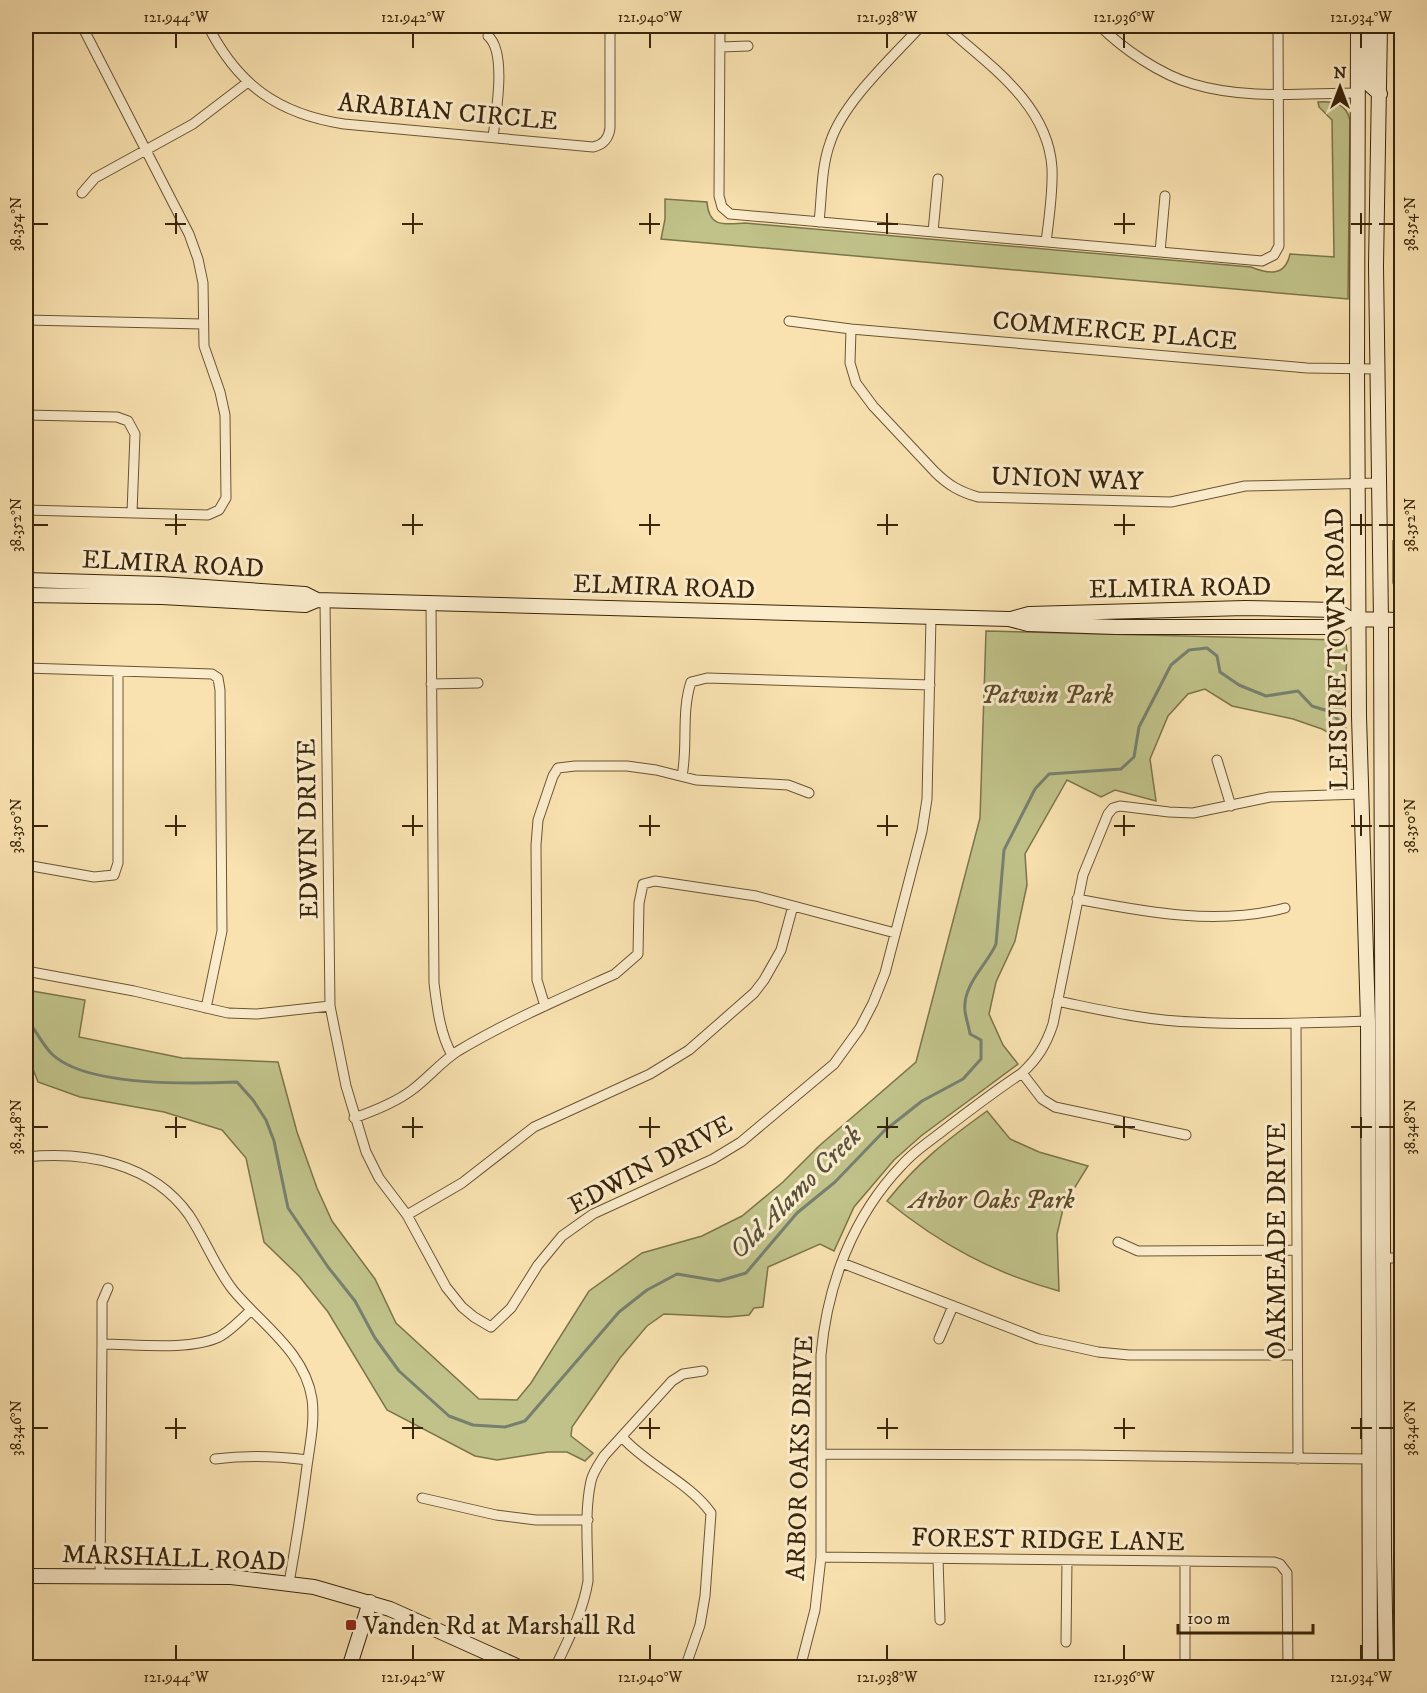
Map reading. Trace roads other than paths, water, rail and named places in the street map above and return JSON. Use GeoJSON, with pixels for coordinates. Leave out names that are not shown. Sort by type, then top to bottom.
{"type":"FeatureCollection","features":[{"type":"Feature","properties":{"kind":"main road","name":"LEISURE TOWN ROAD"},"geometry":{"type":"LineString","coordinates":[[1358,26],[1358,483],[1354,619],[1368,1021],[1370,1668]]}},
{"type":"Feature","properties":{"kind":"main road"},"geometry":{"type":"LineString","coordinates":[[1367,26],[1369,84],[1380,94]]}},
{"type":"Feature","properties":{"kind":"main road","name":"LEISURE TOWN ROAD"},"geometry":{"type":"LineString","coordinates":[[1380,26],[1376,369],[1381,620],[1386,1668]]}},
{"type":"Feature","properties":{"kind":"main road"},"geometry":{"type":"LineString","coordinates":[[1359,93],[1370,101],[1370,129],[1379,138]]}},
{"type":"Feature","properties":{"kind":"main road","name":"ELMIRA ROAD"},"geometry":{"type":"LineString","coordinates":[[26,580],[161,584],[305,594],[321,601]]}},
{"type":"Feature","properties":{"kind":"main road","name":"ELMIRA ROAD"},"geometry":{"type":"LineString","coordinates":[[26,595],[162,597],[305,605],[321,601],[1009,619],[1029,614],[1245,608],[1336,610],[1354,619],[1401,620]]}},
{"type":"Feature","properties":{"kind":"main road"},"geometry":{"type":"LineString","coordinates":[[1368,1021],[1373,1028],[1383,1062]]}},
{"type":"Feature","properties":{"kind":"main road"},"geometry":{"type":"LineString","coordinates":[[1368,1146],[1377,1248],[1379,1255],[1385,1258]]}},
{"type":"Feature","properties":{"kind":"main road"},"geometry":{"type":"LineString","coordinates":[[1369,1459],[1376,1470],[1379,1481],[1384,1556]]}},
{"type":"Feature","properties":{"kind":"main road","name":"MARSHALL ROAD"},"geometry":{"type":"LineString","coordinates":[[26,1576],[231,1577],[314,1587],[370,1602],[409,1616],[521,1668]]}},
{"type":"Feature","properties":{"kind":"main road"},"geometry":{"type":"LineString","coordinates":[[349,1668],[370,1602]]}},
{"type":"Feature","properties":{"kind":"street"},"geometry":{"type":"LineString","coordinates":[[26,510],[208,515],[219,510],[225,502],[223,404],[204,346],[203,284],[194,248],[189,234],[82,26]]}},
{"type":"Feature","properties":{"kind":"street","name":"ARABIAN CIRCLE"},"geometry":{"type":"LineString","coordinates":[[208,26],[223,52],[248,82],[280,105],[304,116],[324,121],[593,147],[603,143],[608,137],[610,128],[610,26]]}},
{"type":"Feature","properties":{"kind":"street"},"geometry":{"type":"LineString","coordinates":[[720,26],[719,196],[722,207],[735,215],[1262,261],[1270,259],[1276,253],[1279,242],[1278,26]]}},
{"type":"Feature","properties":{"kind":"street"},"geometry":{"type":"LineString","coordinates":[[819,222],[825,162],[836,127],[862,91],[921,26]]}},
{"type":"Feature","properties":{"kind":"street"},"geometry":{"type":"LineString","coordinates":[[945,26],[1019,93],[1037,117],[1045,135],[1052,168],[1046,242]]}},
{"type":"Feature","properties":{"kind":"street"},"geometry":{"type":"LineString","coordinates":[[1100,26],[1143,61],[1191,84],[1238,93],[1359,93]]}},
{"type":"Feature","properties":{"kind":"street"},"geometry":{"type":"LineString","coordinates":[[488,36],[494,41],[498,62],[494,137]]}},
{"type":"Feature","properties":{"kind":"street"},"geometry":{"type":"LineString","coordinates":[[721,46],[748,46]]}},
{"type":"Feature","properties":{"kind":"street"},"geometry":{"type":"LineString","coordinates":[[82,193],[95,178],[193,124],[248,82]]}},
{"type":"Feature","properties":{"kind":"street"},"geometry":{"type":"LineString","coordinates":[[933,232],[938,179]]}},
{"type":"Feature","properties":{"kind":"street"},"geometry":{"type":"LineString","coordinates":[[1160,252],[1165,196]]}},
{"type":"Feature","properties":{"kind":"street"},"geometry":{"type":"LineString","coordinates":[[26,320],[203,324]]}},
{"type":"Feature","properties":{"kind":"street","name":"COMMERCE PLACE"},"geometry":{"type":"LineString","coordinates":[[789,321],[851,329],[1289,366],[1376,369]]}},
{"type":"Feature","properties":{"kind":"street","name":"UNION WAY"},"geometry":{"type":"LineString","coordinates":[[851,329],[851,373],[863,394],[935,472],[965,494],[978,497],[1171,502],[1245,486],[1379,483]]}},
{"type":"Feature","properties":{"kind":"street"},"geometry":{"type":"LineString","coordinates":[[26,415],[117,417],[128,421],[135,434],[132,513]]}},
{"type":"Feature","properties":{"kind":"street","name":"EDWIN DRIVE"},"geometry":{"type":"LineString","coordinates":[[321,601],[330,1006],[340,1062],[354,1118],[366,1152],[379,1178],[407,1215],[446,1287],[462,1307],[491,1327],[511,1308],[538,1265],[562,1236],[593,1214],[713,1159],[741,1142],[834,1064],[860,1028],[885,973],[922,831],[927,799],[931,617]]}},
{"type":"Feature","properties":{"kind":"street"},"geometry":{"type":"LineString","coordinates":[[431,604],[434,983],[442,1026],[452,1055]]}},
{"type":"Feature","properties":{"kind":"street"},"geometry":{"type":"LineString","coordinates":[[26,668],[212,674],[218,678],[220,690],[222,931],[206,1008]]}},
{"type":"Feature","properties":{"kind":"street"},"geometry":{"type":"LineString","coordinates":[[26,864],[94,877],[114,875],[118,862],[118,671]]}},
{"type":"Feature","properties":{"kind":"street"},"geometry":{"type":"LineString","coordinates":[[682,776],[685,763],[687,694],[691,682],[707,678],[930,685]]}},
{"type":"Feature","properties":{"kind":"street"},"geometry":{"type":"LineString","coordinates":[[431,684],[478,683]]}},
{"type":"Feature","properties":{"kind":"street"},"geometry":{"type":"LineString","coordinates":[[1217,760],[1231,806]]}},
{"type":"Feature","properties":{"kind":"street"},"geometry":{"type":"LineString","coordinates":[[545,1006],[537,980],[536,845],[538,820],[558,768],[563,766],[627,766],[712,782],[788,785],[809,793]]}},
{"type":"Feature","properties":{"kind":"street","name":"ARBOR OAKS DRIVE"},"geometry":{"type":"LineString","coordinates":[[801,1668],[814,1610],[821,1557],[821,1355],[823,1327],[834,1281],[856,1229],[879,1191],[903,1164],[924,1144],[1022,1073],[1036,1060],[1047,1042],[1077,899],[1096,839],[1108,814],[1113,808],[1126,806],[1181,813],[1206,811],[1279,796],[1361,794]]}},
{"type":"Feature","properties":{"kind":"street"},"geometry":{"type":"LineString","coordinates":[[354,1118],[411,1091],[452,1055],[513,1020],[615,974],[638,954],[639,903],[643,884],[655,881],[756,896],[895,933]]}},
{"type":"Feature","properties":{"kind":"street"},"geometry":{"type":"LineString","coordinates":[[1077,899],[1165,914],[1191,916],[1220,917],[1285,908]]}},
{"type":"Feature","properties":{"kind":"street"},"geometry":{"type":"LineString","coordinates":[[407,1215],[462,1183],[534,1127],[650,1074],[688,1050],[754,993],[764,980],[781,951],[794,906]]}},
{"type":"Feature","properties":{"kind":"street"},"geometry":{"type":"LineString","coordinates":[[26,971],[134,991],[206,1008],[251,1014],[330,1006]]}},
{"type":"Feature","properties":{"kind":"street"},"geometry":{"type":"LineString","coordinates":[[1057,1001],[1147,1017],[1192,1022],[1368,1021]]}},
{"type":"Feature","properties":{"kind":"street","name":"OAKMEADE DRIVE"},"geometry":{"type":"LineString","coordinates":[[1296,1023],[1298,1459]]}},
{"type":"Feature","properties":{"kind":"street"},"geometry":{"type":"LineString","coordinates":[[1022,1073],[1042,1099],[1055,1107],[1186,1135]]}},
{"type":"Feature","properties":{"kind":"street"},"geometry":{"type":"LineString","coordinates":[[26,1157],[98,1159],[121,1165],[155,1183],[186,1212],[232,1288],[294,1355],[305,1376],[311,1397],[313,1417],[289,1583]]}},
{"type":"Feature","properties":{"kind":"street"},"geometry":{"type":"LineString","coordinates":[[1118,1242],[1138,1251],[1297,1250]]}},
{"type":"Feature","properties":{"kind":"street"},"geometry":{"type":"LineString","coordinates":[[1385,1258],[1401,1258]]}},
{"type":"Feature","properties":{"kind":"street"},"geometry":{"type":"LineString","coordinates":[[842,1263],[1039,1339],[1098,1352],[1129,1355],[1297,1355]]}},
{"type":"Feature","properties":{"kind":"street"},"geometry":{"type":"LineString","coordinates":[[100,1576],[102,1302],[108,1288]]}},
{"type":"Feature","properties":{"kind":"street"},"geometry":{"type":"LineString","coordinates":[[939,1339],[952,1306]]}},
{"type":"Feature","properties":{"kind":"street"},"geometry":{"type":"LineString","coordinates":[[102,1344],[186,1345],[203,1342],[219,1336],[251,1310]]}},
{"type":"Feature","properties":{"kind":"street"},"geometry":{"type":"LineString","coordinates":[[555,1668],[583,1606],[586,1594],[588,1520],[591,1481],[595,1470],[604,1456],[623,1438],[672,1381],[683,1374],[703,1371]]}},
{"type":"Feature","properties":{"kind":"street"},"geometry":{"type":"LineString","coordinates":[[623,1438],[632,1448],[673,1477],[703,1503],[711,1514],[704,1605],[700,1625],[685,1668]]}},
{"type":"Feature","properties":{"kind":"street"},"geometry":{"type":"LineString","coordinates":[[821,1454],[1369,1459]]}},
{"type":"Feature","properties":{"kind":"street"},"geometry":{"type":"LineString","coordinates":[[215,1459],[272,1456],[308,1460]]}},
{"type":"Feature","properties":{"kind":"street"},"geometry":{"type":"LineString","coordinates":[[422,1498],[496,1515],[536,1520],[588,1520]]}},
{"type":"Feature","properties":{"kind":"street","name":"FOREST RIDGE LANE"},"geometry":{"type":"LineString","coordinates":[[821,1557],[1274,1562],[1280,1564],[1287,1573],[1288,1668]]}},
{"type":"Feature","properties":{"kind":"street"},"geometry":{"type":"LineString","coordinates":[[938,1559],[940,1620]]}},
{"type":"Feature","properties":{"kind":"street"},"geometry":{"type":"LineString","coordinates":[[1066,1642],[1067,1561]]}},
{"type":"Feature","properties":{"kind":"street"},"geometry":{"type":"LineString","coordinates":[[1185,1562],[1185,1668]]}},
{"type":"Feature","properties":{"kind":"waterway","name":"Old Alamo Creek"},"geometry":{"type":"LineString","coordinates":[[26,1019],[53,1055],[69,1065],[90,1073],[114,1078],[168,1083],[237,1082],[266,1120],[274,1141],[288,1208],[328,1267],[355,1301],[375,1338],[399,1371],[449,1416],[473,1425],[505,1427],[525,1421],[619,1312],[647,1290],[677,1274],[719,1281],[746,1273],[797,1213],[835,1182],[884,1131],[922,1101],[963,1079],[981,1059],[981,1040],[970,1034],[965,1002],[971,984],[996,944],[1004,850],[1035,789],[1049,774],[1121,769],[1134,757],[1139,727],[1171,665],[1189,650],[1207,648],[1217,656],[1220,672],[1239,685],[1266,696],[1298,691],[1312,706],[1331,712],[1345,728]]}},
{"type":"Feature","properties":{"kind":"place","name":"Vanden Rd at Marshall Rd"},"geometry":{"type":"Point","coordinates":[351,1625]}},
{"type":"Feature","properties":{"kind":"park label","name":"Patwin Park"},"geometry":{"type":"Point","coordinates":[1047,694]}},
{"type":"Feature","properties":{"kind":"park label","name":"Arbor Oaks Park"},"geometry":{"type":"Point","coordinates":[992,1199]}}]}
